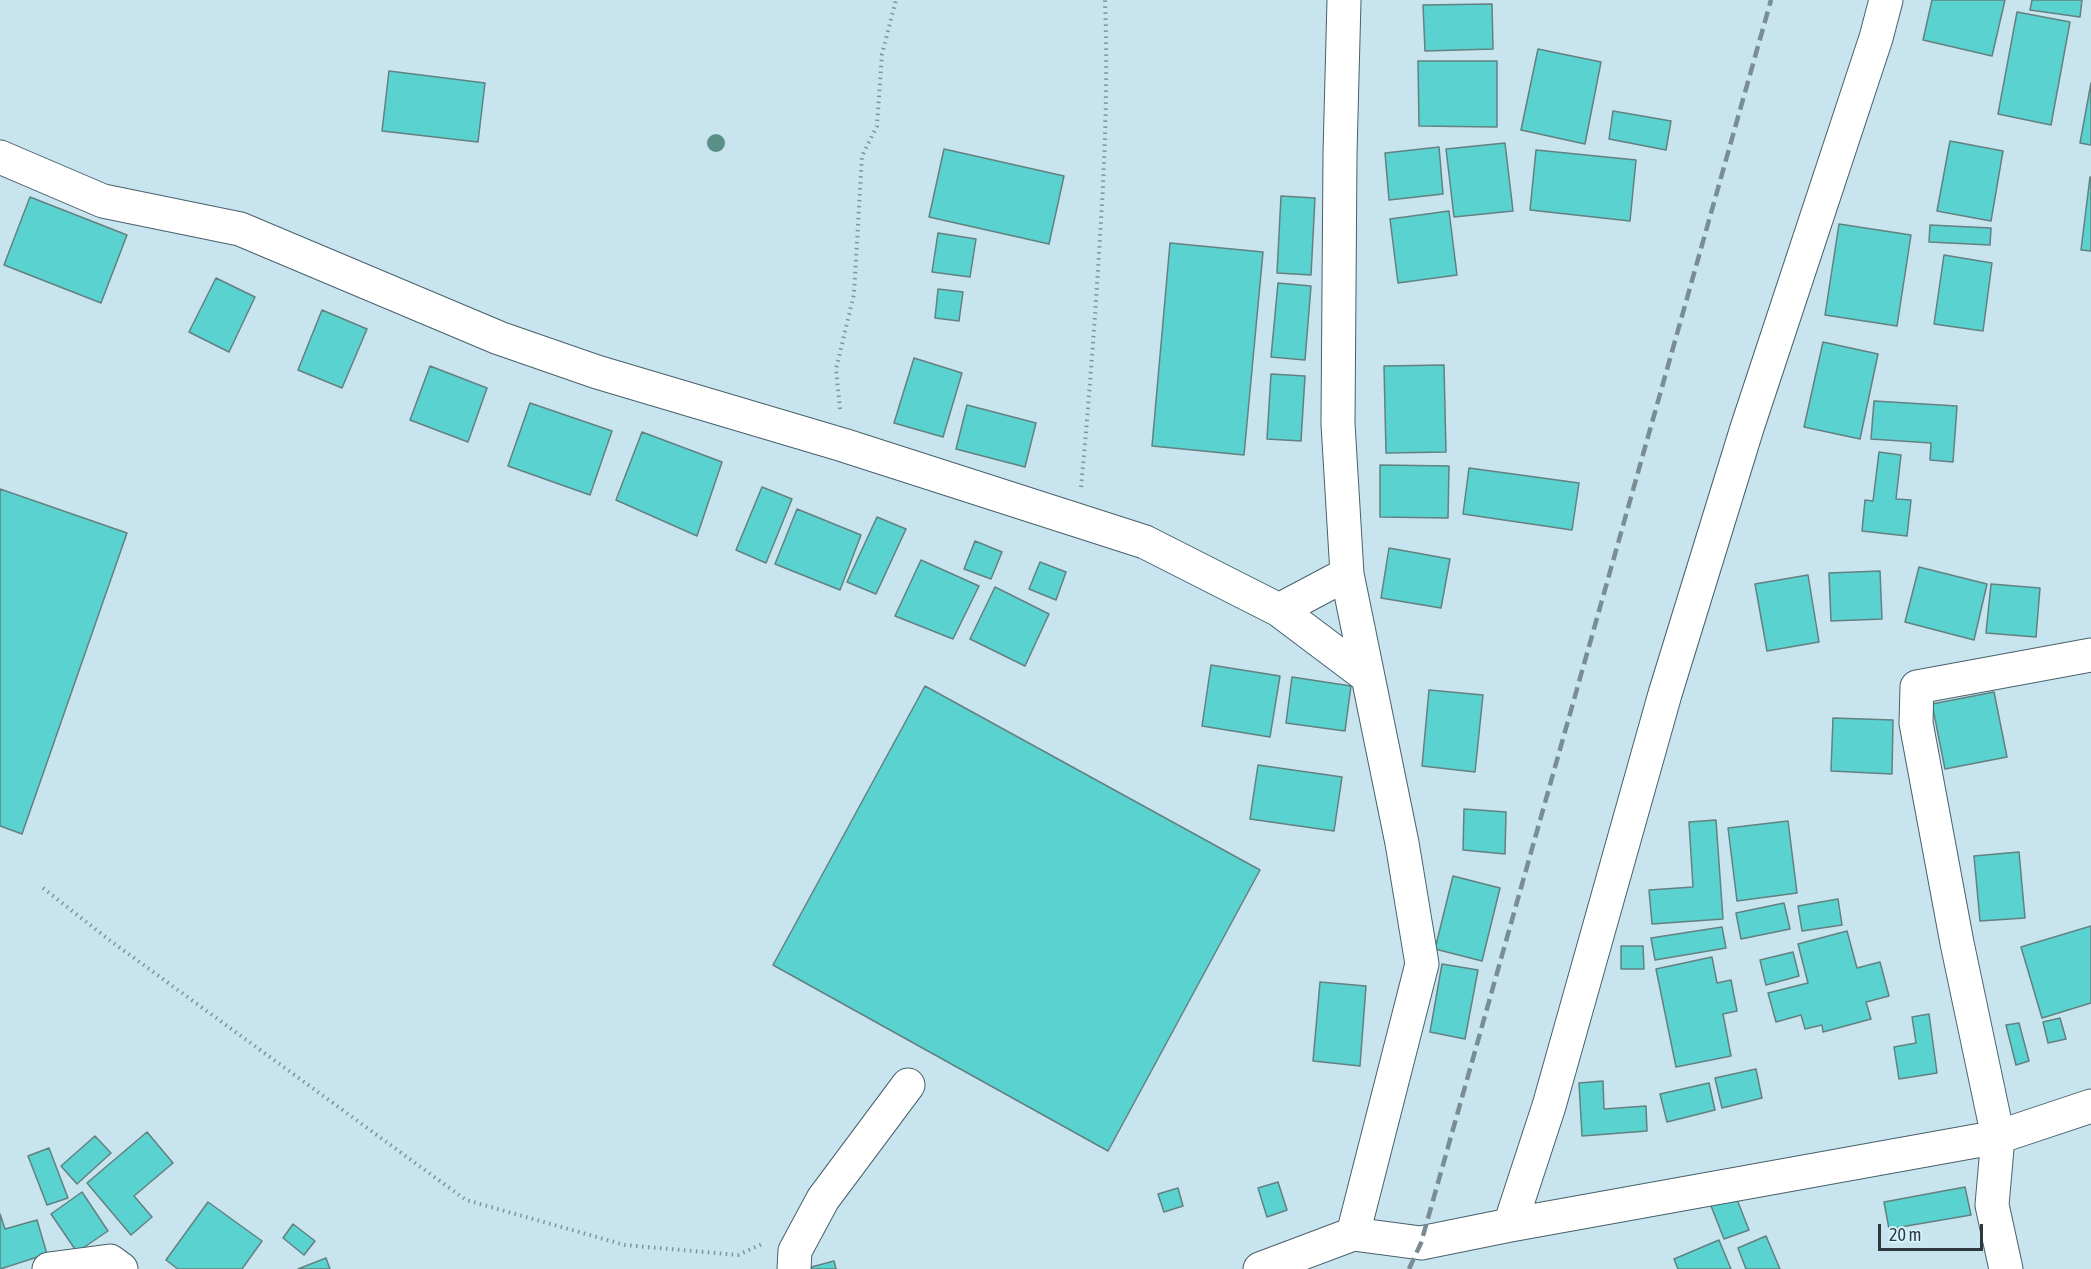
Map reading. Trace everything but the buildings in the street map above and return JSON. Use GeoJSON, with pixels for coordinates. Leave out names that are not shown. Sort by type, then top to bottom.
{"type":"FeatureCollection","features":[{"type":"Feature","properties":{"kind":"street"},"geometry":{"type":"LineString","coordinates":[[1344,0],[1340,154],[1338,424],[1347,574],[1402,843],[1422,964],[1353,1234]]}},
{"type":"Feature","properties":{"kind":"street"},"geometry":{"type":"LineString","coordinates":[[1510,1225],[1549,1106],[1668,682],[1747,428],[1876,38],[1886,0]]}},
{"type":"Feature","properties":{"kind":"street"},"geometry":{"type":"LineString","coordinates":[[0,157],[103,201],[240,229],[531,350],[597,372],[843,445],[1145,542],[1279,610],[1368,677]]}},
{"type":"Feature","properties":{"kind":"street"},"geometry":{"type":"LineString","coordinates":[[1279,610],[1347,574]]}},
{"type":"Feature","properties":{"kind":"street"},"geometry":{"type":"LineString","coordinates":[[2006,1269],[1992,1205],[1998,1137],[1957,943],[1916,723],[1917,687],[2091,655]]}},
{"type":"Feature","properties":{"kind":"street"},"geometry":{"type":"LineString","coordinates":[[794,1269],[795,1251],[823,1199],[908,1085]]}},
{"type":"Feature","properties":{"kind":"street"},"geometry":{"type":"LineString","coordinates":[[1260,1269],[1353,1234],[1421,1243],[1998,1137],[2091,1106]]}},
{"type":"Feature","properties":{"kind":"street"},"geometry":{"type":"LineString","coordinates":[[49,1269],[110,1261],[121,1269]]}},
{"type":"Feature","properties":{"kind":"path"},"geometry":{"type":"LineString","coordinates":[[843,445],[836,369],[854,294],[862,156],[878,126],[882,54],[896,0]]}},
{"type":"Feature","properties":{"kind":"path"},"geometry":{"type":"LineString","coordinates":[[1078,520],[1093,365],[1104,177],[1105,0]]}},
{"type":"Feature","properties":{"kind":"path"},"geometry":{"type":"LineString","coordinates":[[43,888],[108,939],[466,1200],[625,1245],[738,1255],[812,1220]]}},
{"type":"Feature","properties":{"kind":"railway"},"geometry":{"type":"LineString","coordinates":[[1409,1269],[1421,1243],[1771,0]]}}]}
